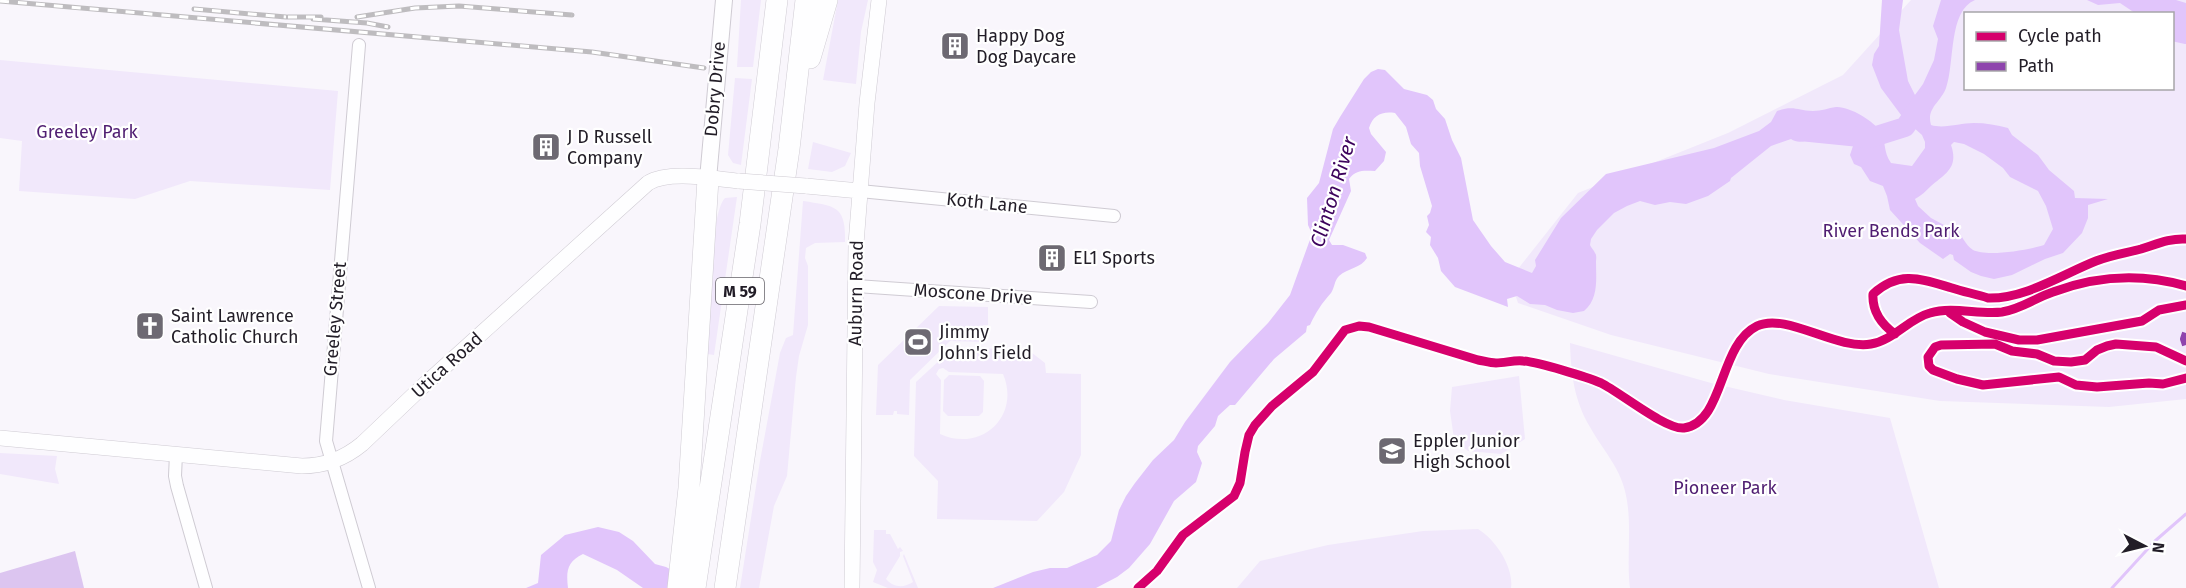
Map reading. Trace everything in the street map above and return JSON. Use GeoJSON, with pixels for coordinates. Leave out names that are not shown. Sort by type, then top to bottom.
{"type":"FeatureCollection","features":[{"type":"Feature","properties":{"kind":"highway","name":"M 59"},"geometry":{"type":"LineString","coordinates":[[687,582],[751,212],[777,0]]}},
{"type":"Feature","properties":{"kind":"highway","name":"M 59"},"geometry":{"type":"LineString","coordinates":[[725,588],[795,104],[806,0]]}},
{"type":"Feature","properties":{"kind":"highway"},"geometry":{"type":"LineString","coordinates":[[795,104],[827,0]]}},
{"type":"Feature","properties":{"kind":"highway"},"geometry":{"type":"LineString","coordinates":[[687,582],[689,488],[708,179]]}},
{"type":"Feature","properties":{"kind":"main road","name":"Dobry Drive"},"geometry":{"type":"LineString","coordinates":[[708,179],[724,0]]}},
{"type":"Feature","properties":{"kind":"street","name":"Auburn Road"},"geometry":{"type":"LineString","coordinates":[[852,588],[856,244],[868,87],[879,0]]}},
{"type":"Feature","properties":{"kind":"street","name":"Greeley Street"},"geometry":{"type":"LineString","coordinates":[[359,45],[326,445],[369,588]]}},
{"type":"Feature","properties":{"kind":"street","name":"Utica Road"},"geometry":{"type":"LineString","coordinates":[[0,438],[302,466],[331,462],[362,444],[422,387],[655,178],[670,176],[860,191]]}},
{"type":"Feature","properties":{"kind":"street","name":"Koth Lane"},"geometry":{"type":"LineString","coordinates":[[860,191],[1114,216]]}},
{"type":"Feature","properties":{"kind":"street","name":"Moscone Drive"},"geometry":{"type":"LineString","coordinates":[[856,286],[1090,302]]}},
{"type":"Feature","properties":{"kind":"street"},"geometry":{"type":"LineString","coordinates":[[176,454],[177,486],[206,588]]}},
{"type":"Feature","properties":{"kind":"green space"},"geometry":{"type":"Polygon","coordinates":[[[741,0],[761,0],[753,67],[737,67],[741,0]]]}},
{"type":"Feature","properties":{"kind":"green space"},"geometry":{"type":"Polygon","coordinates":[[[838,0],[868,0],[861,32],[856,84],[823,80],[838,0]]]}},
{"type":"Feature","properties":{"kind":"green space","name":"River Bends Park"},"geometry":{"type":"Polygon","coordinates":[[[1911,0],[2186,0],[2186,399],[2109,407],[1940,401],[1769,374],[1611,335],[1518,303],[1510,279],[1578,193],[1728,133],[1843,75],[1911,0]]]}},
{"type":"Feature","properties":{"kind":"green space","name":"Greeley Park"},"geometry":{"type":"Polygon","coordinates":[[[0,60],[338,91],[330,190],[190,181],[135,199],[19,191],[22,141],[0,138],[0,60]]]}},
{"type":"Feature","properties":{"kind":"green space"},"geometry":{"type":"Polygon","coordinates":[[[735,78],[752,79],[741,165],[733,163],[728,155],[735,78]]]}},
{"type":"Feature","properties":{"kind":"green space"},"geometry":{"type":"Polygon","coordinates":[[[813,142],[851,153],[845,166],[832,172],[808,169],[813,142]]]}},
{"type":"Feature","properties":{"kind":"green space"},"geometry":{"type":"Polygon","coordinates":[[[737,197],[714,355],[707,354],[716,225],[725,198],[737,197]]]}},
{"type":"Feature","properties":{"kind":"green space"},"geometry":{"type":"Polygon","coordinates":[[[803,201],[824,204],[837,210],[844,221],[845,242],[815,243],[806,248],[808,325],[796,377],[787,476],[774,506],[759,588],[740,588],[780,353],[786,338],[793,335],[803,201]]]}},
{"type":"Feature","properties":{"kind":"green space"},"geometry":{"type":"Polygon","coordinates":[[[939,306],[988,307],[988,325],[983,325],[983,329],[986,330],[986,342],[950,341],[910,380],[909,415],[897,414],[897,411],[894,411],[893,415],[876,415],[878,365],[939,306]]]}},
{"type":"Feature","properties":{"kind":"green space","name":"Pioneer Park"},"geometry":{"type":"Polygon","coordinates":[[[1570,343],[1711,383],[1784,400],[1890,418],[1939,588],[1630,588],[1629,515],[1625,491],[1614,466],[1580,407],[1573,376],[1570,343]]]}},
{"type":"Feature","properties":{"kind":"green space"},"geometry":{"type":"Polygon","coordinates":[[[953,348],[1027,349],[1045,363],[1046,373],[1081,374],[1081,455],[1064,492],[1037,521],[937,519],[938,481],[914,456],[916,382],[953,348]],[[943,368],[939,369],[936,374],[941,380],[940,434],[955,439],[970,439],[994,427],[1007,404],[1007,389],[1003,374],[949,372],[943,368]]]}},
{"type":"Feature","properties":{"kind":"green space"},"geometry":{"type":"Polygon","coordinates":[[[949,375],[980,376],[984,381],[983,412],[979,416],[948,416],[943,411],[944,380],[949,375]]]}},
{"type":"Feature","properties":{"kind":"green space"},"geometry":{"type":"Polygon","coordinates":[[[1519,376],[1525,439],[1501,454],[1468,451],[1454,439],[1450,411],[1452,387],[1519,376]]]}},
{"type":"Feature","properties":{"kind":"green space"},"geometry":{"type":"Polygon","coordinates":[[[0,453],[57,456],[55,469],[59,484],[0,474],[0,453]]]}},
{"type":"Feature","properties":{"kind":"green space"},"geometry":{"type":"Polygon","coordinates":[[[1478,529],[1491,539],[1502,554],[1510,571],[1511,588],[1237,588],[1260,561],[1328,545],[1423,531],[1478,529]]]}},
{"type":"Feature","properties":{"kind":"green space"},"geometry":{"type":"Polygon","coordinates":[[[874,530],[886,530],[886,534],[890,534],[898,549],[900,547],[903,551],[900,552],[900,556],[886,579],[899,586],[913,582],[904,554],[918,588],[888,588],[873,582],[877,570],[873,562],[874,530]]]}},
{"type":"Feature","properties":{"kind":"shaded area"},"geometry":{"type":"Polygon","coordinates":[[[75,551],[84,588],[0,588],[0,573],[75,551]]]}},
{"type":"Feature","properties":{"kind":"water"},"geometry":{"type":"Polygon","coordinates":[[[1882,0],[1903,0],[1899,30],[1908,81],[1915,95],[1934,60],[1938,39],[1933,26],[1941,0],[1975,0],[1966,6],[1956,26],[1949,77],[1944,93],[1931,114],[1931,125],[1978,123],[2008,128],[2012,135],[2038,155],[2049,170],[2074,191],[2075,198],[2108,199],[2088,205],[2088,218],[2082,233],[2063,253],[2012,275],[1994,279],[1971,272],[1954,260],[1953,255],[1950,254],[1943,259],[1920,243],[1890,210],[1883,186],[1870,181],[1861,167],[1854,164],[1850,155],[1853,146],[1844,138],[1835,134],[1827,134],[1798,142],[1791,139],[1771,146],[1730,181],[1708,196],[1686,204],[1670,202],[1655,205],[1640,201],[1614,213],[1591,239],[1590,245],[1596,256],[1596,288],[1592,301],[1584,311],[1573,313],[1545,305],[1530,304],[1517,296],[1507,299],[1508,307],[1455,287],[1441,271],[1438,258],[1430,245],[1431,237],[1426,232],[1429,225],[1427,216],[1432,206],[1420,166],[1419,153],[1411,144],[1406,127],[1395,113],[1382,113],[1373,120],[1369,128],[1371,134],[1386,152],[1384,161],[1375,171],[1358,172],[1349,179],[1351,191],[1329,240],[1332,245],[1343,245],[1365,253],[1367,258],[1361,264],[1339,276],[1331,293],[1319,308],[1310,325],[1307,326],[1306,332],[1274,359],[1235,405],[1230,405],[1218,416],[1215,426],[1198,446],[1197,452],[1202,463],[1196,482],[1174,501],[1150,544],[1129,568],[1096,588],[993,588],[1033,572],[1050,568],[1067,568],[1097,555],[1111,541],[1119,510],[1135,483],[1153,460],[1174,440],[1230,362],[1268,323],[1290,295],[1312,234],[1308,225],[1307,198],[1319,183],[1333,129],[1364,79],[1371,72],[1378,69],[1385,70],[1404,89],[1427,95],[1433,100],[1436,109],[1445,119],[1461,158],[1473,220],[1505,262],[1532,273],[1536,266],[1535,260],[1561,218],[1606,174],[1714,148],[1759,131],[1771,122],[1777,111],[1783,109],[1816,111],[1841,107],[1861,115],[1881,132],[1891,163],[1912,166],[1925,148],[1925,142],[1922,135],[1904,119],[1881,88],[1872,65],[1874,54],[1879,46],[1882,0]],[[1954,142],[1951,145],[1952,165],[1946,174],[1915,199],[1918,206],[1931,218],[1944,225],[1956,227],[1968,245],[1979,252],[2008,252],[2044,245],[2053,229],[2046,206],[2038,191],[2010,177],[2003,168],[1984,154],[1964,144],[1954,142]]]}},
{"type":"Feature","properties":{"kind":"water"},"geometry":{"type":"Polygon","coordinates":[[[2087,0],[2176,0],[2186,3],[2186,29],[2174,27],[2174,12],[2134,12],[2120,3],[2098,5],[2087,0]]]}},
{"type":"Feature","properties":{"kind":"water"},"geometry":{"type":"Polygon","coordinates":[[[598,527],[619,532],[633,541],[655,564],[666,567],[706,588],[643,588],[617,570],[583,554],[574,560],[569,568],[568,588],[526,588],[538,583],[541,555],[565,535],[598,527]]]}},
{"type":"Feature","properties":{"kind":"waterway","name":"Clinton River"},"geometry":{"type":"LineString","coordinates":[[2174,31],[2186,34]]}},
{"type":"Feature","properties":{"kind":"waterway","name":"Clinton River"},"geometry":{"type":"LineString","coordinates":[[1800,131],[1870,138],[1905,127],[1923,101]]}},
{"type":"Feature","properties":{"kind":"waterway"},"geometry":{"type":"LineString","coordinates":[[2112,588],[2155,541],[2186,514]]}},
{"type":"Feature","properties":{"kind":"railway"},"geometry":{"type":"LineString","coordinates":[[0,1],[592,52],[704,68]]}},
{"type":"Feature","properties":{"kind":"railway"},"geometry":{"type":"LineString","coordinates":[[357,17],[415,8],[459,6],[572,15]]}},
{"type":"Feature","properties":{"kind":"railway"},"geometry":{"type":"LineString","coordinates":[[194,9],[286,17]]}},
{"type":"Feature","properties":{"kind":"railway"},"geometry":{"type":"LineString","coordinates":[[288,17],[321,17]]}},
{"type":"Feature","properties":{"kind":"railway"},"geometry":{"type":"LineString","coordinates":[[313,19],[388,27]]}},
{"type":"Feature","properties":{"kind":"marked path"},"geometry":{"type":"LineString","coordinates":[[2186,333],[2184,339],[2186,345]]}},
{"type":"Feature","properties":{"kind":"cycle path"},"geometry":{"type":"LineString","coordinates":[[1895,334],[1878,317],[1873,300],[1873,294],[1892,282],[1902,279],[1920,280],[1988,298],[2002,297],[2044,285],[2102,259],[2169,240],[2186,239]]}},
{"type":"Feature","properties":{"kind":"cycle path"},"geometry":{"type":"LineString","coordinates":[[1138,588],[1157,571],[1183,535],[1234,496],[1240,483],[1249,435],[1255,425],[1272,406],[1313,372],[1345,330],[1359,326],[1369,327],[1478,360],[1496,363],[1523,361],[1562,370],[1601,383],[1666,423],[1684,428],[1697,423],[1707,412],[1735,349],[1744,336],[1757,326],[1769,323],[1782,324],[1843,342],[1871,344],[1887,338],[1930,313],[1948,310],[2002,312],[2086,282],[2135,278],[2186,286]]}},
{"type":"Feature","properties":{"kind":"cycle path"},"geometry":{"type":"LineString","coordinates":[[1950,313],[1985,332],[2019,340],[2037,340],[2142,321],[2159,310],[2186,305]]}},
{"type":"Feature","properties":{"kind":"cycle path"},"geometry":{"type":"LineString","coordinates":[[2186,361],[2156,347],[2116,344],[2097,350],[2085,360],[2071,362],[2054,361],[2037,354],[2012,351],[1995,344],[1941,345],[1935,347],[1928,357],[1929,366],[1933,370],[1983,385],[2059,377],[2076,385],[2097,387],[2163,384],[2186,378]]}},
{"type":"Feature","properties":{"kind":"place","name":"Happy Dog Dog Daycare"},"geometry":{"type":"Point","coordinates":[955,46]}},
{"type":"Feature","properties":{"kind":"place","name":"J D Russell Company"},"geometry":{"type":"Point","coordinates":[546,147]}},
{"type":"Feature","properties":{"kind":"place","name":"EL1 Sports"},"geometry":{"type":"Point","coordinates":[1052,258]}},
{"type":"Feature","properties":{"kind":"place","name":"Saint Lawrence Catholic Church"},"geometry":{"type":"Point","coordinates":[150,326]}},
{"type":"Feature","properties":{"kind":"place","name":"Jimmy John's Field"},"geometry":{"type":"Point","coordinates":[918,342]}},
{"type":"Feature","properties":{"kind":"place","name":"Eppler Junior High School"},"geometry":{"type":"Point","coordinates":[1392,451]}}]}
